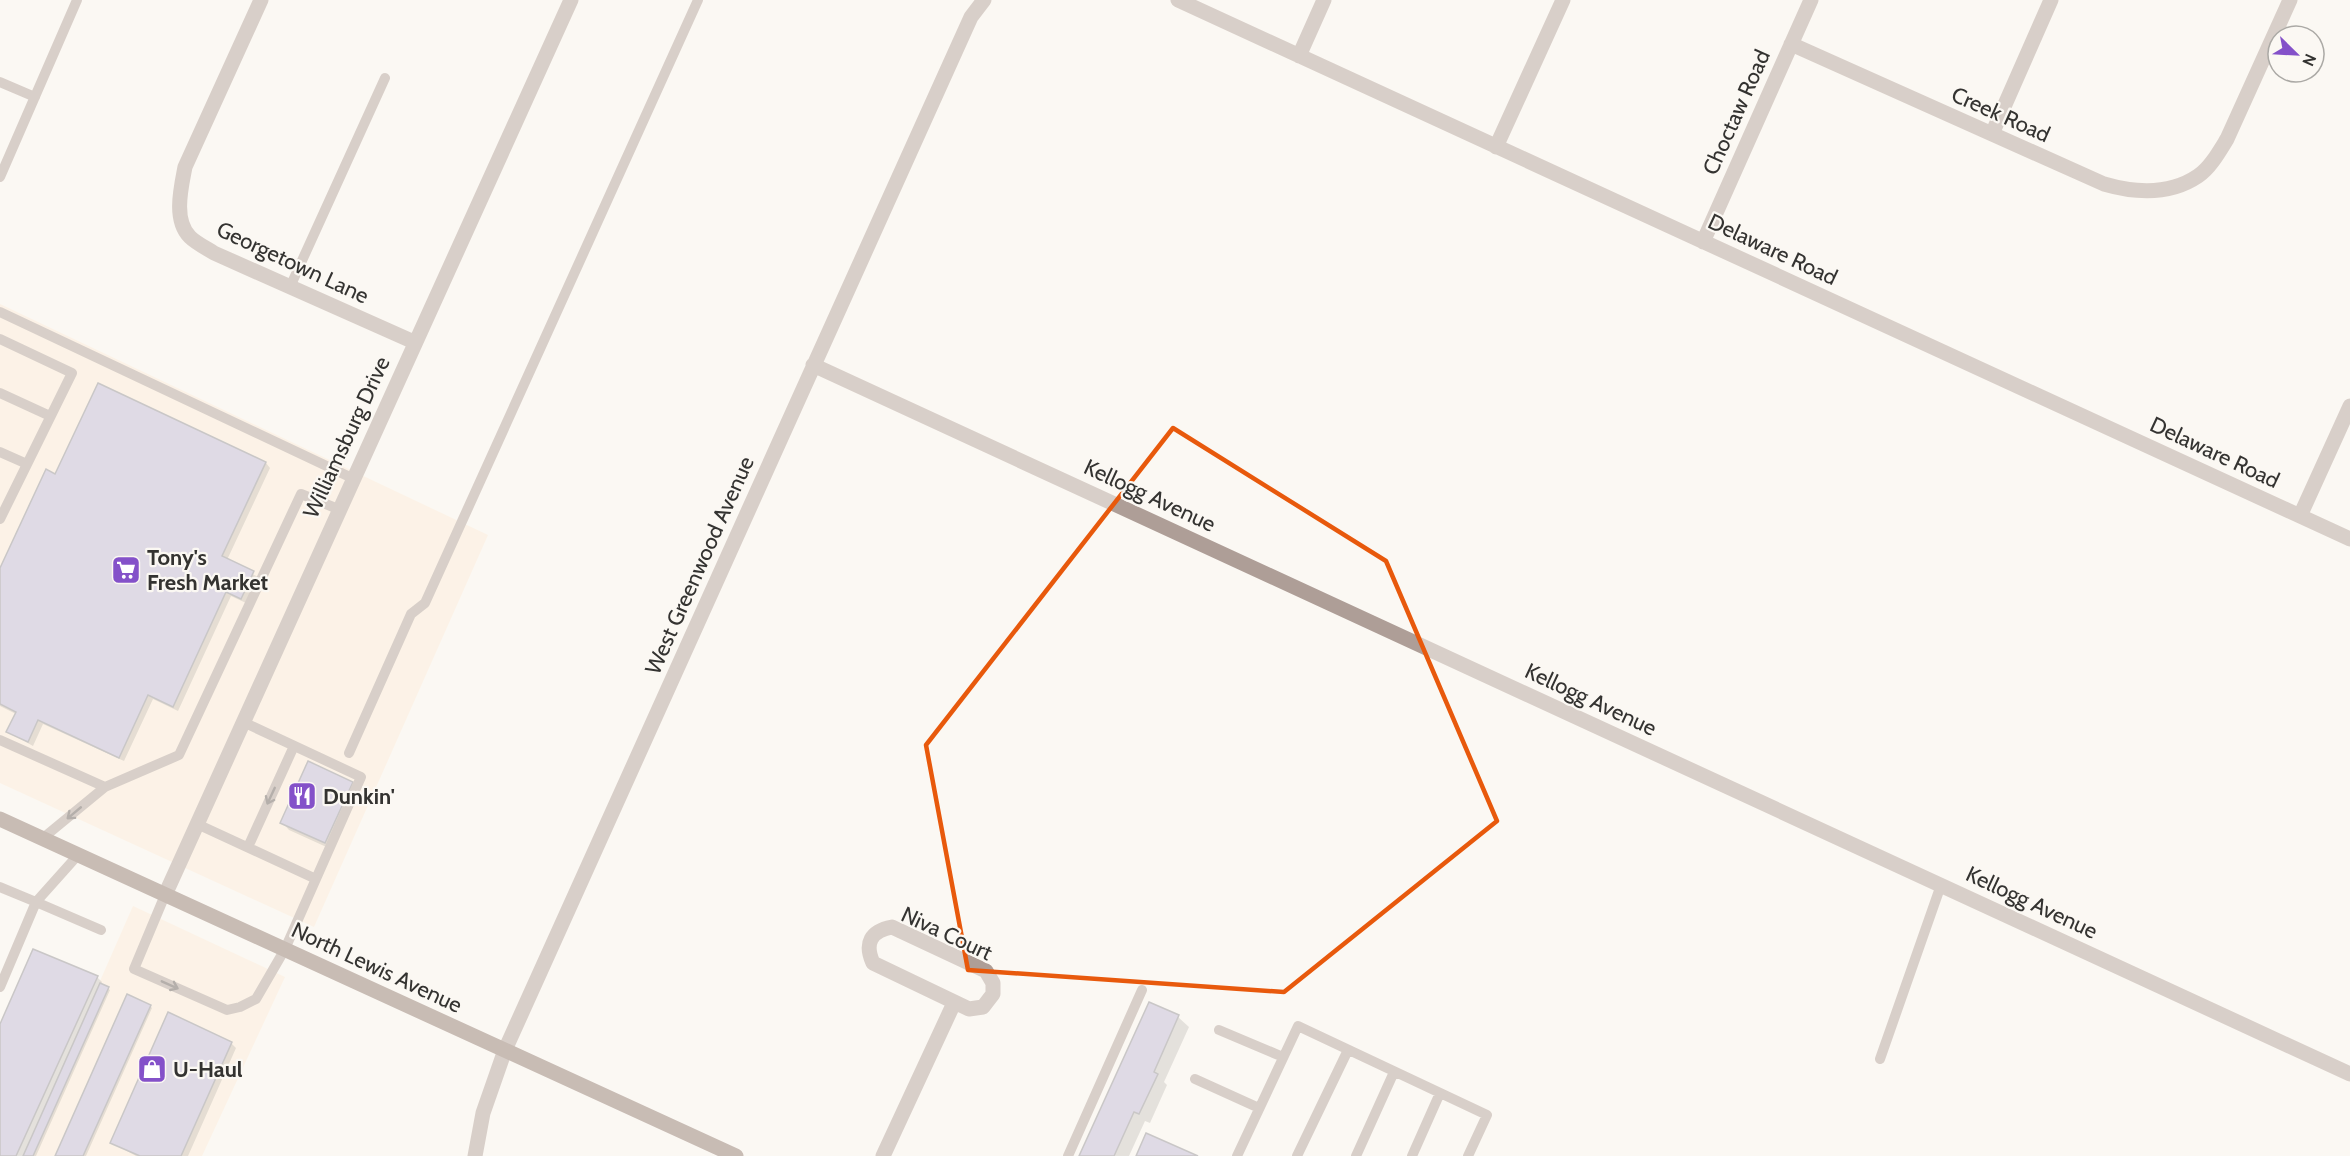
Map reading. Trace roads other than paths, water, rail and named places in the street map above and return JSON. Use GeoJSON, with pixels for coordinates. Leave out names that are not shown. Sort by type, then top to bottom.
{"type":"FeatureCollection","features":[{"type":"Feature","properties":{"kind":"main road","name":"North Lewis Avenue"},"geometry":{"type":"LineString","coordinates":[[0,819],[736,1156]]}},
{"type":"Feature","properties":{"kind":"street","name":"Georgetown Lane"},"geometry":{"type":"LineString","coordinates":[[261,0],[184,167],[179,196],[180,215],[188,236],[214,253],[414,342]]}},
{"type":"Feature","properties":{"kind":"street","name":"Williamsburg Drive"},"geometry":{"type":"LineString","coordinates":[[165,895],[352,478],[571,0]]}},
{"type":"Feature","properties":{"kind":"street","name":"West Greenwood Avenue"},"geometry":{"type":"LineString","coordinates":[[475,1156],[483,1113],[505,1050],[971,17],[984,0]]}},
{"type":"Feature","properties":{"kind":"street","name":"Delaware Road"},"geometry":{"type":"LineString","coordinates":[[1178,0],[2350,539]]}},
{"type":"Feature","properties":{"kind":"street"},"geometry":{"type":"LineString","coordinates":[[1299,56],[1324,0]]}},
{"type":"Feature","properties":{"kind":"street"},"geometry":{"type":"LineString","coordinates":[[1496,147],[1563,0]]}},
{"type":"Feature","properties":{"kind":"street","name":"Choctaw Road"},"geometry":{"type":"LineString","coordinates":[[1703,242],[1811,0]]}},
{"type":"Feature","properties":{"kind":"street"},"geometry":{"type":"LineString","coordinates":[[1992,134],[2051,0]]}},
{"type":"Feature","properties":{"kind":"street","name":"Creek Road"},"geometry":{"type":"LineString","coordinates":[[1791,44],[2104,184],[2127,191],[2152,192],[2198,176],[2214,159],[2227,139],[2290,0]]}},
{"type":"Feature","properties":{"kind":"street","name":"Kellogg Avenue"},"geometry":{"type":"LineString","coordinates":[[813,365],[2350,1074]]}},
{"type":"Feature","properties":{"kind":"street"},"geometry":{"type":"LineString","coordinates":[[2300,516],[2350,406]]}},
{"type":"Feature","properties":{"kind":"street","name":"Niva Court"},"geometry":{"type":"LineString","coordinates":[[892,927],[986,971],[993,983],[993,994],[983,1007],[969,1009],[954,1003],[873,963],[868,951],[870,939],[879,929],[892,927]]}},
{"type":"Feature","properties":{"kind":"street"},"geometry":{"type":"LineString","coordinates":[[883,1156],[954,1003]]}},
{"type":"Feature","properties":{"kind":"lane"},"geometry":{"type":"LineString","coordinates":[[0,177],[77,0]]}},
{"type":"Feature","properties":{"kind":"lane"},"geometry":{"type":"LineString","coordinates":[[349,753],[411,614],[425,603],[430,593],[698,0]]}},
{"type":"Feature","properties":{"kind":"lane"},"geometry":{"type":"LineString","coordinates":[[290,287],[385,78]]}},
{"type":"Feature","properties":{"kind":"lane"},"geometry":{"type":"LineString","coordinates":[[0,82],[35,97]]}},
{"type":"Feature","properties":{"kind":"lane"},"geometry":{"type":"LineString","coordinates":[[0,312],[352,478]]}},
{"type":"Feature","properties":{"kind":"lane"},"geometry":{"type":"LineString","coordinates":[[0,339],[72,373],[27,464],[3,505],[0,519]]}},
{"type":"Feature","properties":{"kind":"lane"},"geometry":{"type":"LineString","coordinates":[[0,393],[51,416]]}},
{"type":"Feature","properties":{"kind":"lane"},"geometry":{"type":"LineString","coordinates":[[0,452],[27,464]]}},
{"type":"Feature","properties":{"kind":"lane"},"geometry":{"type":"LineString","coordinates":[[43,838],[105,787],[179,755],[301,494],[338,509]]}},
{"type":"Feature","properties":{"kind":"lane"},"geometry":{"type":"LineString","coordinates":[[165,895],[134,969],[227,1010],[240,1007],[256,999],[285,950],[361,777],[243,722]]}},
{"type":"Feature","properties":{"kind":"lane"},"geometry":{"type":"LineString","coordinates":[[0,740],[105,787]]}},
{"type":"Feature","properties":{"kind":"lane"},"geometry":{"type":"LineString","coordinates":[[248,847],[294,746]]}},
{"type":"Feature","properties":{"kind":"lane"},"geometry":{"type":"LineString","coordinates":[[197,824],[316,879]]}},
{"type":"Feature","properties":{"kind":"lane"},"geometry":{"type":"LineString","coordinates":[[0,987],[36,902],[78,855]]}},
{"type":"Feature","properties":{"kind":"lane"},"geometry":{"type":"LineString","coordinates":[[1880,1059],[1941,885]]}},
{"type":"Feature","properties":{"kind":"lane"},"geometry":{"type":"LineString","coordinates":[[0,887],[101,930]]}},
{"type":"Feature","properties":{"kind":"lane"},"geometry":{"type":"LineString","coordinates":[[1068,1156],[1142,990]]}},
{"type":"Feature","properties":{"kind":"lane"},"geometry":{"type":"LineString","coordinates":[[1239,1155],[1298,1026],[1486,1115],[1468,1156]]}},
{"type":"Feature","properties":{"kind":"lane"},"geometry":{"type":"LineString","coordinates":[[1220,1030],[1283,1057]]}},
{"type":"Feature","properties":{"kind":"lane"},"geometry":{"type":"LineString","coordinates":[[1297,1156],[1348,1050]]}},
{"type":"Feature","properties":{"kind":"lane"},"geometry":{"type":"LineString","coordinates":[[1356,1156],[1394,1072]]}},
{"type":"Feature","properties":{"kind":"lane"},"geometry":{"type":"LineString","coordinates":[[1195,1079],[1259,1108]]}},
{"type":"Feature","properties":{"kind":"lane"},"geometry":{"type":"LineString","coordinates":[[1412,1156],[1440,1093]]}},
{"type":"Feature","properties":{"kind":"place","name":"Tony's Fresh Market"},"geometry":{"type":"Point","coordinates":[126,570]}},
{"type":"Feature","properties":{"kind":"place","name":"Dunkin'"},"geometry":{"type":"Point","coordinates":[302,796]}},
{"type":"Feature","properties":{"kind":"place","name":"U-Haul"},"geometry":{"type":"Point","coordinates":[152,1069]}}]}
